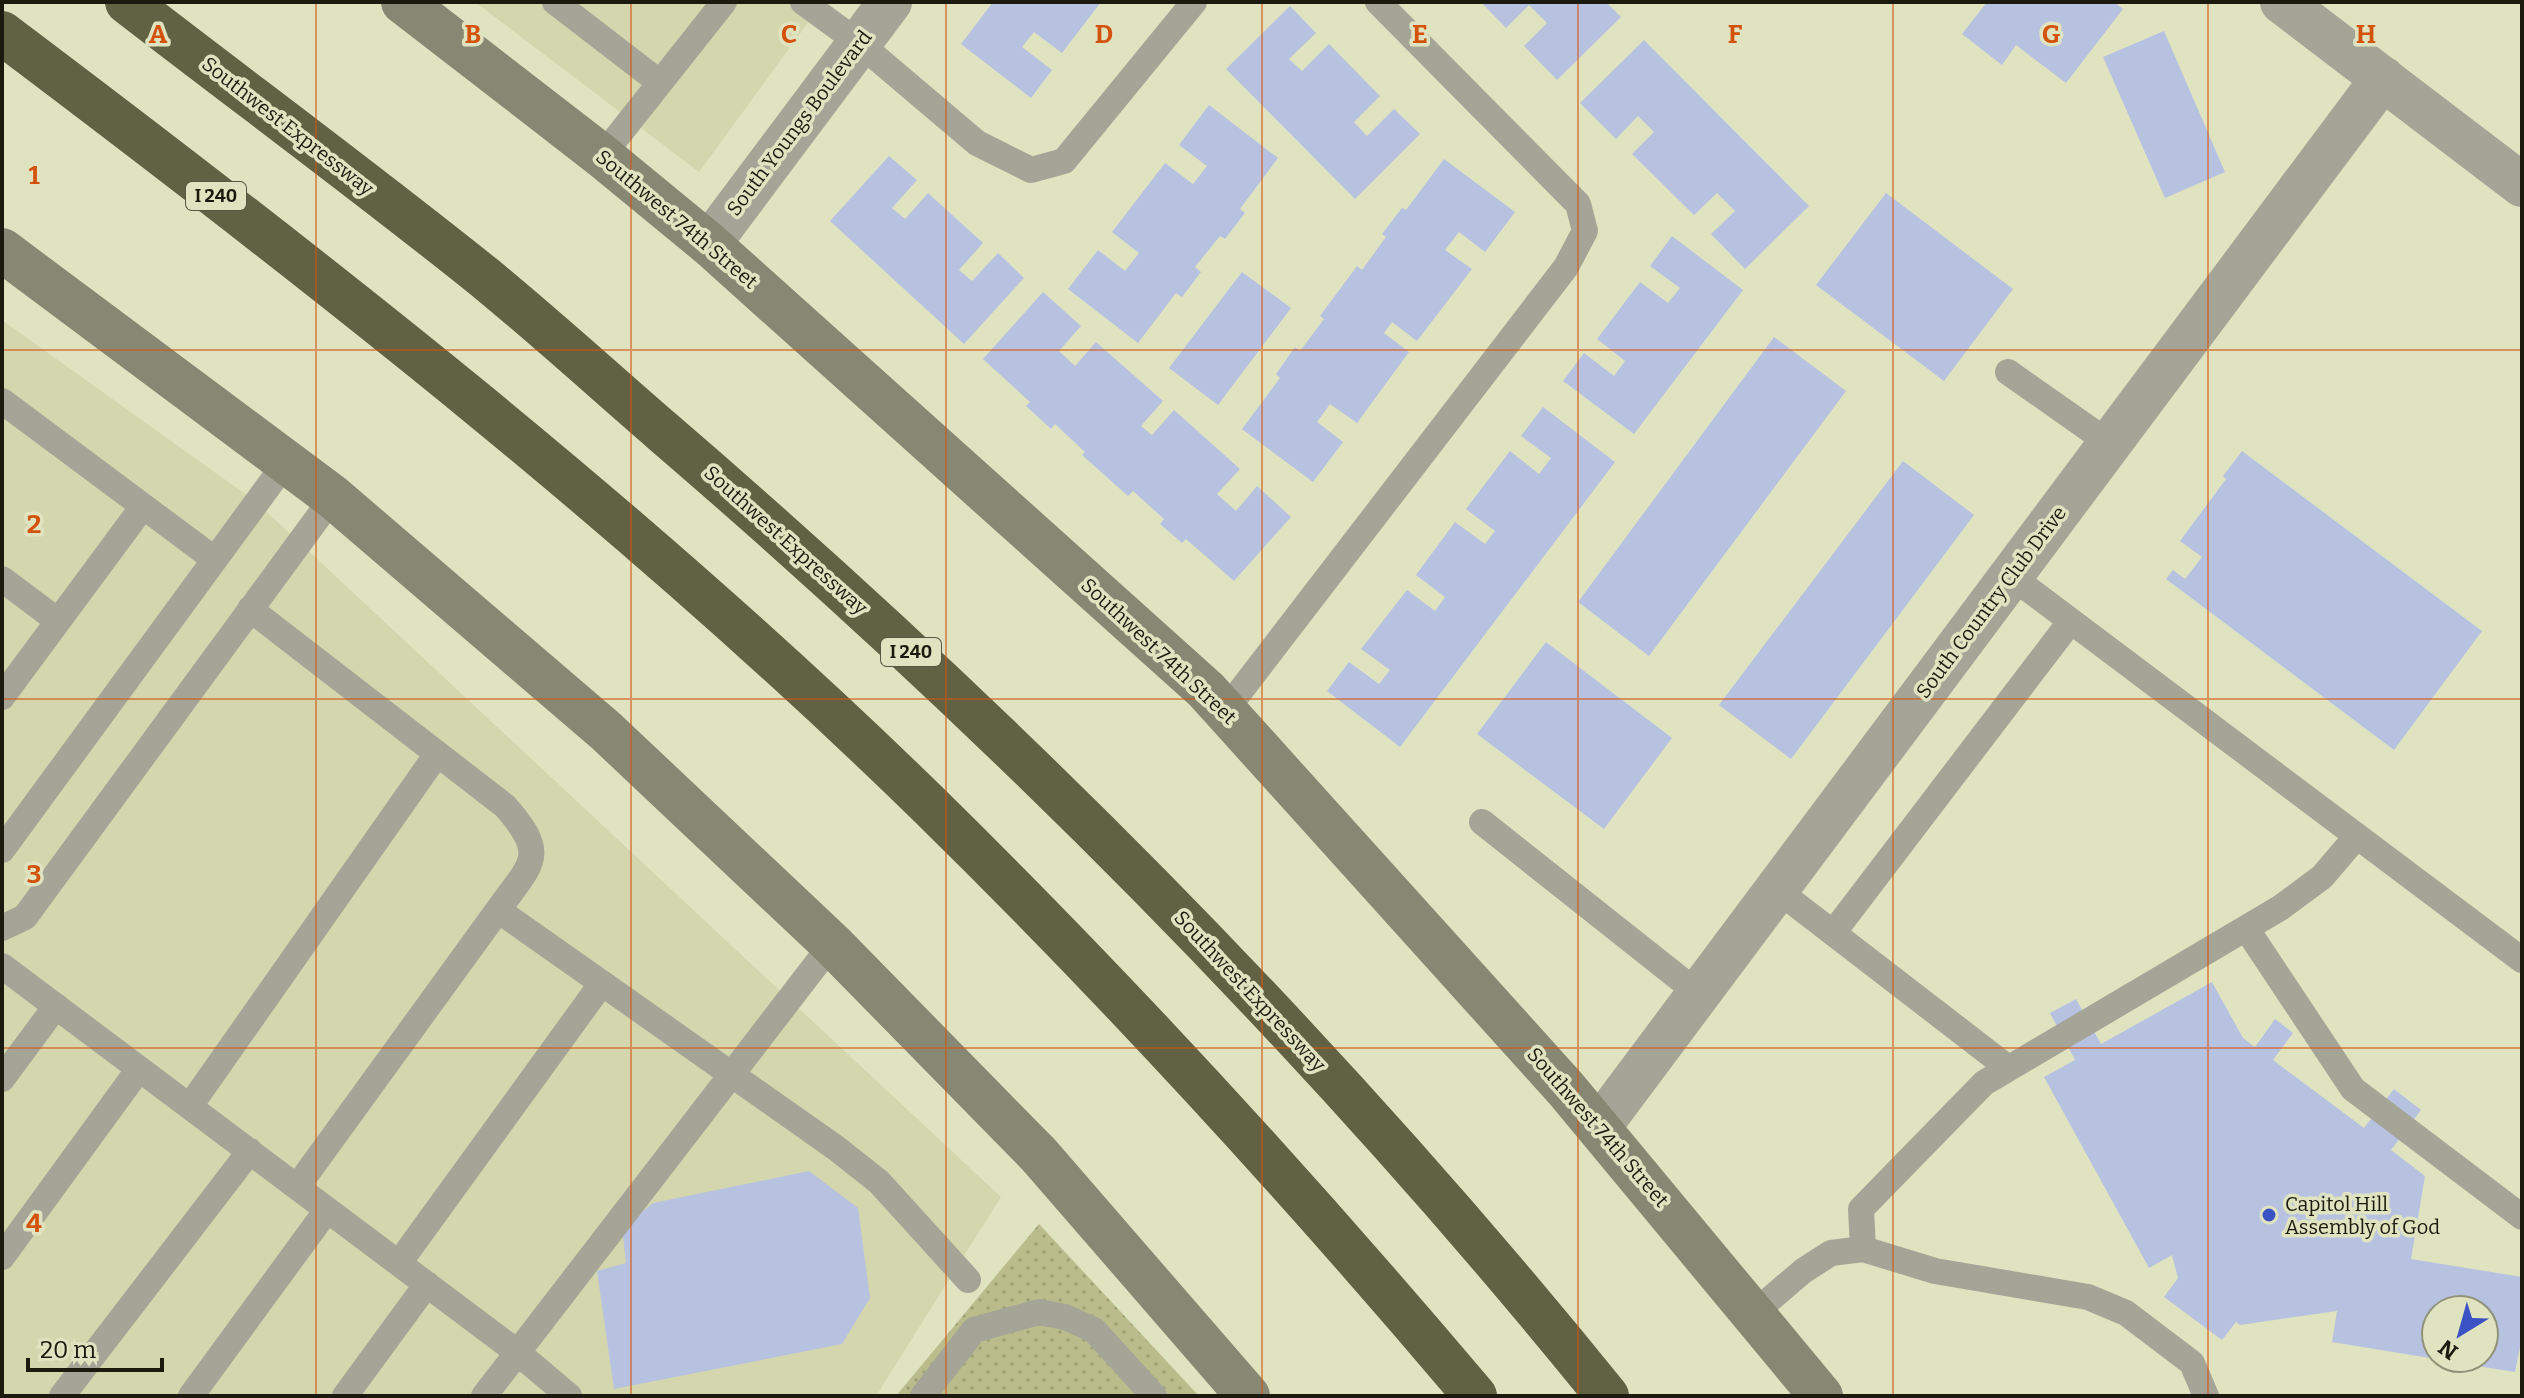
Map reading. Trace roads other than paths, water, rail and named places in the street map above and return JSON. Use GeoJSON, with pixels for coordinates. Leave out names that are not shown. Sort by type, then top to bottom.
{"type":"FeatureCollection","features":[{"type":"Feature","properties":{"kind":"highway","name":"Southwest Expressway"},"geometry":{"type":"LineString","coordinates":[[127,2],[485,278],[804,553],[985,720],[1300,1042],[1445,1203],[1607,1396]]}},
{"type":"Feature","properties":{"kind":"highway","name":"I 240"},"geometry":{"type":"LineString","coordinates":[[2,33],[428,361],[723,615],[923,800],[1155,1032],[1362,1262],[1475,1396]]}},
{"type":"Feature","properties":{"kind":"main road","name":"Southwest 74th Street"},"geometry":{"type":"LineString","coordinates":[[403,2],[602,156],[709,244],[855,372],[1225,711],[1599,1127],[1821,1396]]}},
{"type":"Feature","properties":{"kind":"main road"},"geometry":{"type":"LineString","coordinates":[[2,250],[333,497],[606,731],[832,944],[1039,1155],[1248,1396]]}},
{"type":"Feature","properties":{"kind":"street","name":"South Youngs Boulevard"},"geometry":{"type":"LineString","coordinates":[[709,244],[890,2]]}},
{"type":"Feature","properties":{"kind":"street"},"geometry":{"type":"LineString","coordinates":[[2282,2],[2522,185]]}},
{"type":"Feature","properties":{"kind":"street","name":"South Country Club Drive"},"geometry":{"type":"LineString","coordinates":[[1599,1127],[2383,78]]}},
{"type":"Feature","properties":{"kind":"lane"},"geometry":{"type":"LineString","coordinates":[[555,2],[659,82]]}},
{"type":"Feature","properties":{"kind":"lane"},"geometry":{"type":"LineString","coordinates":[[602,156],[724,2]]}},
{"type":"Feature","properties":{"kind":"lane"},"geometry":{"type":"LineString","coordinates":[[803,2],[859,43],[977,143],[1031,170],[1064,161],[1194,2]]}},
{"type":"Feature","properties":{"kind":"lane"},"geometry":{"type":"LineString","coordinates":[[1225,711],[1566,267],[1585,231],[1578,204],[1378,2]]}},
{"type":"Feature","properties":{"kind":"lane"},"geometry":{"type":"LineString","coordinates":[[2008,372],[2109,443]]}},
{"type":"Feature","properties":{"kind":"lane"},"geometry":{"type":"LineString","coordinates":[[2,401],[141,509],[214,559]]}},
{"type":"Feature","properties":{"kind":"lane"},"geometry":{"type":"LineString","coordinates":[[2,850],[287,461]]}},
{"type":"Feature","properties":{"kind":"lane"},"geometry":{"type":"LineString","coordinates":[[2,928],[25,917],[333,497]]}},
{"type":"Feature","properties":{"kind":"lane"},"geometry":{"type":"LineString","coordinates":[[2,697],[141,509]]}},
{"type":"Feature","properties":{"kind":"lane"},"geometry":{"type":"LineString","coordinates":[[2011,576],[2522,960]]}},
{"type":"Feature","properties":{"kind":"lane"},"geometry":{"type":"LineString","coordinates":[[2,579],[58,621]]}},
{"type":"Feature","properties":{"kind":"lane"},"geometry":{"type":"LineString","coordinates":[[250,609],[505,806],[530,834],[531,863],[297,1187]]}},
{"type":"Feature","properties":{"kind":"lane"},"geometry":{"type":"LineString","coordinates":[[1833,933],[2070,622]]}},
{"type":"Feature","properties":{"kind":"lane"},"geometry":{"type":"LineString","coordinates":[[190,1106],[437,754]]}},
{"type":"Feature","properties":{"kind":"lane"},"geometry":{"type":"LineString","coordinates":[[1482,822],[1699,994]]}},
{"type":"Feature","properties":{"kind":"lane"},"geometry":{"type":"LineString","coordinates":[[1863,1249],[1861,1209],[1984,1083],[2246,928],[2322,877],[2357,836]]}},
{"type":"Feature","properties":{"kind":"lane"},"geometry":{"type":"LineString","coordinates":[[1776,889],[2007,1067]]}},
{"type":"Feature","properties":{"kind":"lane"},"geometry":{"type":"LineString","coordinates":[[498,910],[879,1182],[968,1280]]}},
{"type":"Feature","properties":{"kind":"lane"},"geometry":{"type":"LineString","coordinates":[[2246,928],[2353,1089],[2522,1217]]}},
{"type":"Feature","properties":{"kind":"lane"},"geometry":{"type":"LineString","coordinates":[[484,1396],[832,944]]}},
{"type":"Feature","properties":{"kind":"lane"},"geometry":{"type":"LineString","coordinates":[[2,966],[517,1352],[569,1396]]}},
{"type":"Feature","properties":{"kind":"lane"},"geometry":{"type":"LineString","coordinates":[[399,1263],[602,983]]}},
{"type":"Feature","properties":{"kind":"lane"},"geometry":{"type":"LineString","coordinates":[[2,1079],[56,1006]]}},
{"type":"Feature","properties":{"kind":"lane"},"geometry":{"type":"LineString","coordinates":[[2,1257],[139,1069]]}},
{"type":"Feature","properties":{"kind":"lane"},"geometry":{"type":"LineString","coordinates":[[62,1396],[250,1151]]}},
{"type":"Feature","properties":{"kind":"lane"},"geometry":{"type":"LineString","coordinates":[[191,1396],[327,1210]]}},
{"type":"Feature","properties":{"kind":"lane"},"geometry":{"type":"LineString","coordinates":[[1754,1313],[1803,1271],[1831,1253],[1863,1249],[1935,1271],[2088,1297],[2126,1313],[2192,1363],[2206,1396]]}},
{"type":"Feature","properties":{"kind":"lane"},"geometry":{"type":"LineString","coordinates":[[345,1396],[427,1284]]}},
{"type":"Feature","properties":{"kind":"lane"},"geometry":{"type":"LineString","coordinates":[[923,1396],[974,1330],[1039,1312],[1065,1317],[1094,1330],[1154,1396]]}},
{"type":"Feature","properties":{"kind":"place","name":"Capitol Hill Assembly of God"},"geometry":{"type":"Point","coordinates":[2269,1215]}}]}
